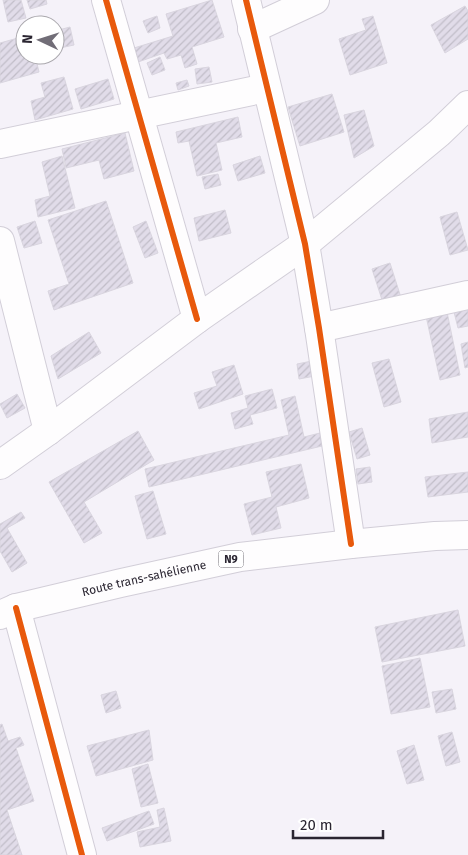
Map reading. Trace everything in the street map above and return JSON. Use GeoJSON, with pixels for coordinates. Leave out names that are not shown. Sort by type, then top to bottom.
{"type":"FeatureCollection","features":[{"type":"Feature","properties":{"kind":"main road"},"geometry":{"type":"LineString","coordinates":[[106,0],[198,319]]}},
{"type":"Feature","properties":{"kind":"main road"},"geometry":{"type":"LineString","coordinates":[[246,0],[305,244],[351,544]]}},
{"type":"Feature","properties":{"kind":"main road"},"geometry":{"type":"LineString","coordinates":[[252,30],[315,0]]}},
{"type":"Feature","properties":{"kind":"main road"},"geometry":{"type":"LineString","coordinates":[[0,144],[266,88]]}},
{"type":"Feature","properties":{"kind":"main road"},"geometry":{"type":"LineString","coordinates":[[0,465],[198,319],[305,244],[439,133],[468,105]]}},
{"type":"Feature","properties":{"kind":"main road"},"geometry":{"type":"LineString","coordinates":[[0,242],[48,431]]}},
{"type":"Feature","properties":{"kind":"main road"},"geometry":{"type":"LineString","coordinates":[[319,328],[468,295]]}},
{"type":"Feature","properties":{"kind":"main road","name":"Route trans-sahélienne"},"geometry":{"type":"LineString","coordinates":[[8,612],[122,583],[240,557],[351,544],[468,535]]}},
{"type":"Feature","properties":{"kind":"main road"},"geometry":{"type":"LineString","coordinates":[[8,612],[82,855]]}},
{"type":"Feature","properties":{"kind":"building"},"geometry":{"type":"Polygon","coordinates":[[[3,0],[21,0],[25,15],[15,15],[15,20],[8,22],[3,0]]]}},
{"type":"Feature","properties":{"kind":"building"},"geometry":{"type":"Polygon","coordinates":[[[27,0],[46,0],[47,4],[30,9],[27,0]]]}},
{"type":"Feature","properties":{"kind":"building"},"geometry":{"type":"Polygon","coordinates":[[[212,0],[224,37],[192,47],[197,64],[185,68],[181,55],[167,59],[164,53],[138,62],[134,48],[173,36],[166,14],[212,0]]]}},
{"type":"Feature","properties":{"kind":"building"},"geometry":{"type":"Polygon","coordinates":[[[465,6],[468,11],[468,39],[445,53],[431,25],[465,6]]]}},
{"type":"Feature","properties":{"kind":"building"},"geometry":{"type":"Polygon","coordinates":[[[157,16],[160,28],[148,33],[143,21],[157,16]]]}},
{"type":"Feature","properties":{"kind":"building"},"geometry":{"type":"Polygon","coordinates":[[[373,16],[387,63],[350,75],[339,39],[366,30],[362,19],[373,16]]]}},
{"type":"Feature","properties":{"kind":"building"},"geometry":{"type":"Polygon","coordinates":[[[70,27],[74,45],[65,47],[65,28],[70,27]]]}},
{"type":"Feature","properties":{"kind":"building"},"geometry":{"type":"Polygon","coordinates":[[[15,39],[15,65],[37,65],[39,72],[0,83],[0,43],[15,39]]]}},
{"type":"Feature","properties":{"kind":"building"},"geometry":{"type":"Polygon","coordinates":[[[160,57],[165,70],[152,75],[147,63],[160,57]]]}},
{"type":"Feature","properties":{"kind":"building"},"geometry":{"type":"Polygon","coordinates":[[[209,67],[212,82],[197,84],[195,69],[209,67]]]}},
{"type":"Feature","properties":{"kind":"building"},"geometry":{"type":"Polygon","coordinates":[[[64,77],[73,109],[35,120],[31,101],[45,97],[41,83],[64,77]]]}},
{"type":"Feature","properties":{"kind":"building"},"geometry":{"type":"Polygon","coordinates":[[[108,79],[114,99],[81,109],[75,89],[108,79]]]}},
{"type":"Feature","properties":{"kind":"building"},"geometry":{"type":"Polygon","coordinates":[[[187,80],[189,86],[178,90],[176,83],[187,80]]]}},
{"type":"Feature","properties":{"kind":"building"},"geometry":{"type":"Polygon","coordinates":[[[332,94],[344,132],[300,146],[288,107],[332,94]]]}},
{"type":"Feature","properties":{"kind":"building"},"geometry":{"type":"Polygon","coordinates":[[[364,110],[374,146],[354,158],[344,115],[364,110]]]}},
{"type":"Feature","properties":{"kind":"building"},"geometry":{"type":"Polygon","coordinates":[[[238,117],[242,137],[216,143],[222,170],[197,176],[189,141],[178,143],[176,132],[238,117]]]}},
{"type":"Feature","properties":{"kind":"building"},"geometry":{"type":"Polygon","coordinates":[[[125,133],[134,171],[104,179],[99,160],[66,168],[62,149],[125,133]]]}},
{"type":"Feature","properties":{"kind":"building"},"geometry":{"type":"Polygon","coordinates":[[[62,156],[75,208],[38,217],[35,200],[50,196],[42,162],[62,156]]]}},
{"type":"Feature","properties":{"kind":"building"},"geometry":{"type":"Polygon","coordinates":[[[260,156],[265,173],[238,181],[233,165],[260,156]]]}},
{"type":"Feature","properties":{"kind":"building"},"geometry":{"type":"Polygon","coordinates":[[[218,174],[221,185],[205,189],[202,177],[218,174]]]}},
{"type":"Feature","properties":{"kind":"building"},"geometry":{"type":"Polygon","coordinates":[[[106,201],[133,283],[54,310],[48,291],[69,284],[48,220],[106,201]]]}},
{"type":"Feature","properties":{"kind":"building"},"geometry":{"type":"Polygon","coordinates":[[[225,210],[231,233],[199,241],[194,218],[225,210]]]}},
{"type":"Feature","properties":{"kind":"building"},"geometry":{"type":"Polygon","coordinates":[[[457,212],[468,250],[450,255],[440,217],[457,212]]]}},
{"type":"Feature","properties":{"kind":"building"},"geometry":{"type":"Polygon","coordinates":[[[35,221],[42,243],[24,248],[17,227],[35,221]]]}},
{"type":"Feature","properties":{"kind":"building"},"geometry":{"type":"Polygon","coordinates":[[[146,221],[158,253],[145,258],[133,227],[146,221]]]}},
{"type":"Feature","properties":{"kind":"building"},"geometry":{"type":"Polygon","coordinates":[[[390,263],[403,304],[385,309],[372,269],[390,263]]]}},
{"type":"Feature","properties":{"kind":"building"},"geometry":{"type":"Polygon","coordinates":[[[468,309],[468,326],[458,328],[454,312],[468,309]]]}},
{"type":"Feature","properties":{"kind":"building"},"geometry":{"type":"Polygon","coordinates":[[[447,312],[460,375],[440,380],[426,316],[447,312]]]}},
{"type":"Feature","properties":{"kind":"building"},"geometry":{"type":"Polygon","coordinates":[[[89,332],[101,353],[58,379],[51,356],[89,332]]]}},
{"type":"Feature","properties":{"kind":"building"},"geometry":{"type":"Polygon","coordinates":[[[468,342],[468,367],[465,368],[461,344],[468,342]]]}},
{"type":"Feature","properties":{"kind":"building"},"geometry":{"type":"Polygon","coordinates":[[[389,359],[401,402],[384,407],[372,363],[389,359]]]}},
{"type":"Feature","properties":{"kind":"building"},"geometry":{"type":"Polygon","coordinates":[[[312,361],[315,376],[299,379],[297,364],[312,361]]]}},
{"type":"Feature","properties":{"kind":"building"},"geometry":{"type":"Polygon","coordinates":[[[234,365],[243,394],[199,409],[194,393],[217,386],[212,372],[234,365]]]}},
{"type":"Feature","properties":{"kind":"building"},"geometry":{"type":"Polygon","coordinates":[[[272,389],[277,408],[250,415],[253,424],[235,429],[231,413],[248,408],[245,396],[272,389]]]}},
{"type":"Feature","properties":{"kind":"building"},"geometry":{"type":"Polygon","coordinates":[[[17,394],[25,408],[7,418],[0,404],[17,394]]]}},
{"type":"Feature","properties":{"kind":"building"},"geometry":{"type":"Polygon","coordinates":[[[295,396],[304,437],[320,433],[322,446],[149,487],[145,469],[289,435],[281,400],[295,396]]]}},
{"type":"Feature","properties":{"kind":"building"},"geometry":{"type":"Polygon","coordinates":[[[468,412],[468,437],[432,443],[429,419],[468,412]]]}},
{"type":"Feature","properties":{"kind":"building"},"geometry":{"type":"Polygon","coordinates":[[[362,428],[370,455],[357,459],[349,432],[362,428]]]}},
{"type":"Feature","properties":{"kind":"building"},"geometry":{"type":"Polygon","coordinates":[[[138,431],[154,460],[84,502],[102,533],[84,543],[49,482],[138,431]]]}},
{"type":"Feature","properties":{"kind":"building"},"geometry":{"type":"Polygon","coordinates":[[[301,464],[309,498],[276,507],[281,528],[252,535],[244,504],[272,497],[266,472],[301,464]]]}},
{"type":"Feature","properties":{"kind":"building"},"geometry":{"type":"Polygon","coordinates":[[[370,467],[372,482],[358,484],[356,469],[370,467]]]}},
{"type":"Feature","properties":{"kind":"building"},"geometry":{"type":"Polygon","coordinates":[[[468,472],[468,492],[428,497],[425,477],[468,472]]]}},
{"type":"Feature","properties":{"kind":"building"},"geometry":{"type":"Polygon","coordinates":[[[153,491],[166,534],[147,539],[135,496],[153,491]]]}},
{"type":"Feature","properties":{"kind":"building"},"geometry":{"type":"Polygon","coordinates":[[[21,512],[25,518],[7,528],[27,563],[12,572],[0,551],[0,524],[21,512]]]}},
{"type":"Feature","properties":{"kind":"building"},"geometry":{"type":"Polygon","coordinates":[[[458,610],[465,646],[382,662],[375,627],[458,610]]]}},
{"type":"Feature","properties":{"kind":"building"},"geometry":{"type":"Polygon","coordinates":[[[420,658],[430,707],[391,714],[382,666],[420,658]]]}},
{"type":"Feature","properties":{"kind":"building"},"geometry":{"type":"Polygon","coordinates":[[[452,689],[456,709],[436,713],[432,692],[452,689]]]}},
{"type":"Feature","properties":{"kind":"building"},"geometry":{"type":"Polygon","coordinates":[[[116,691],[121,708],[106,713],[101,695],[116,691]]]}},
{"type":"Feature","properties":{"kind":"building"},"geometry":{"type":"Polygon","coordinates":[[[2,724],[8,741],[20,737],[24,745],[16,748],[34,801],[7,810],[22,855],[0,855],[0,725],[2,724]]]}},
{"type":"Feature","properties":{"kind":"building"},"geometry":{"type":"Polygon","coordinates":[[[149,730],[153,760],[96,776],[87,746],[149,730]]]}},
{"type":"Feature","properties":{"kind":"building"},"geometry":{"type":"Polygon","coordinates":[[[452,732],[460,762],[446,766],[438,736],[452,732]]]}},
{"type":"Feature","properties":{"kind":"building"},"geometry":{"type":"Polygon","coordinates":[[[414,745],[424,780],[407,784],[397,751],[414,745]]]}},
{"type":"Feature","properties":{"kind":"building"},"geometry":{"type":"Polygon","coordinates":[[[148,764],[158,803],[141,807],[132,769],[148,764]]]}},
{"type":"Feature","properties":{"kind":"building"},"geometry":{"type":"Polygon","coordinates":[[[164,808],[171,841],[140,847],[137,832],[160,827],[157,810],[164,808]]]}},
{"type":"Feature","properties":{"kind":"building"},"geometry":{"type":"Polygon","coordinates":[[[149,811],[154,824],[107,841],[102,828],[149,811]]]}},
{"type":"Feature","properties":{"kind":"cycle path"},"geometry":{"type":"LineString","coordinates":[[106,0],[197,319]]}},
{"type":"Feature","properties":{"kind":"cycle path"},"geometry":{"type":"LineString","coordinates":[[246,0],[305,244],[351,544]]}},
{"type":"Feature","properties":{"kind":"cycle path"},"geometry":{"type":"LineString","coordinates":[[16,608],[82,855]]}}]}
